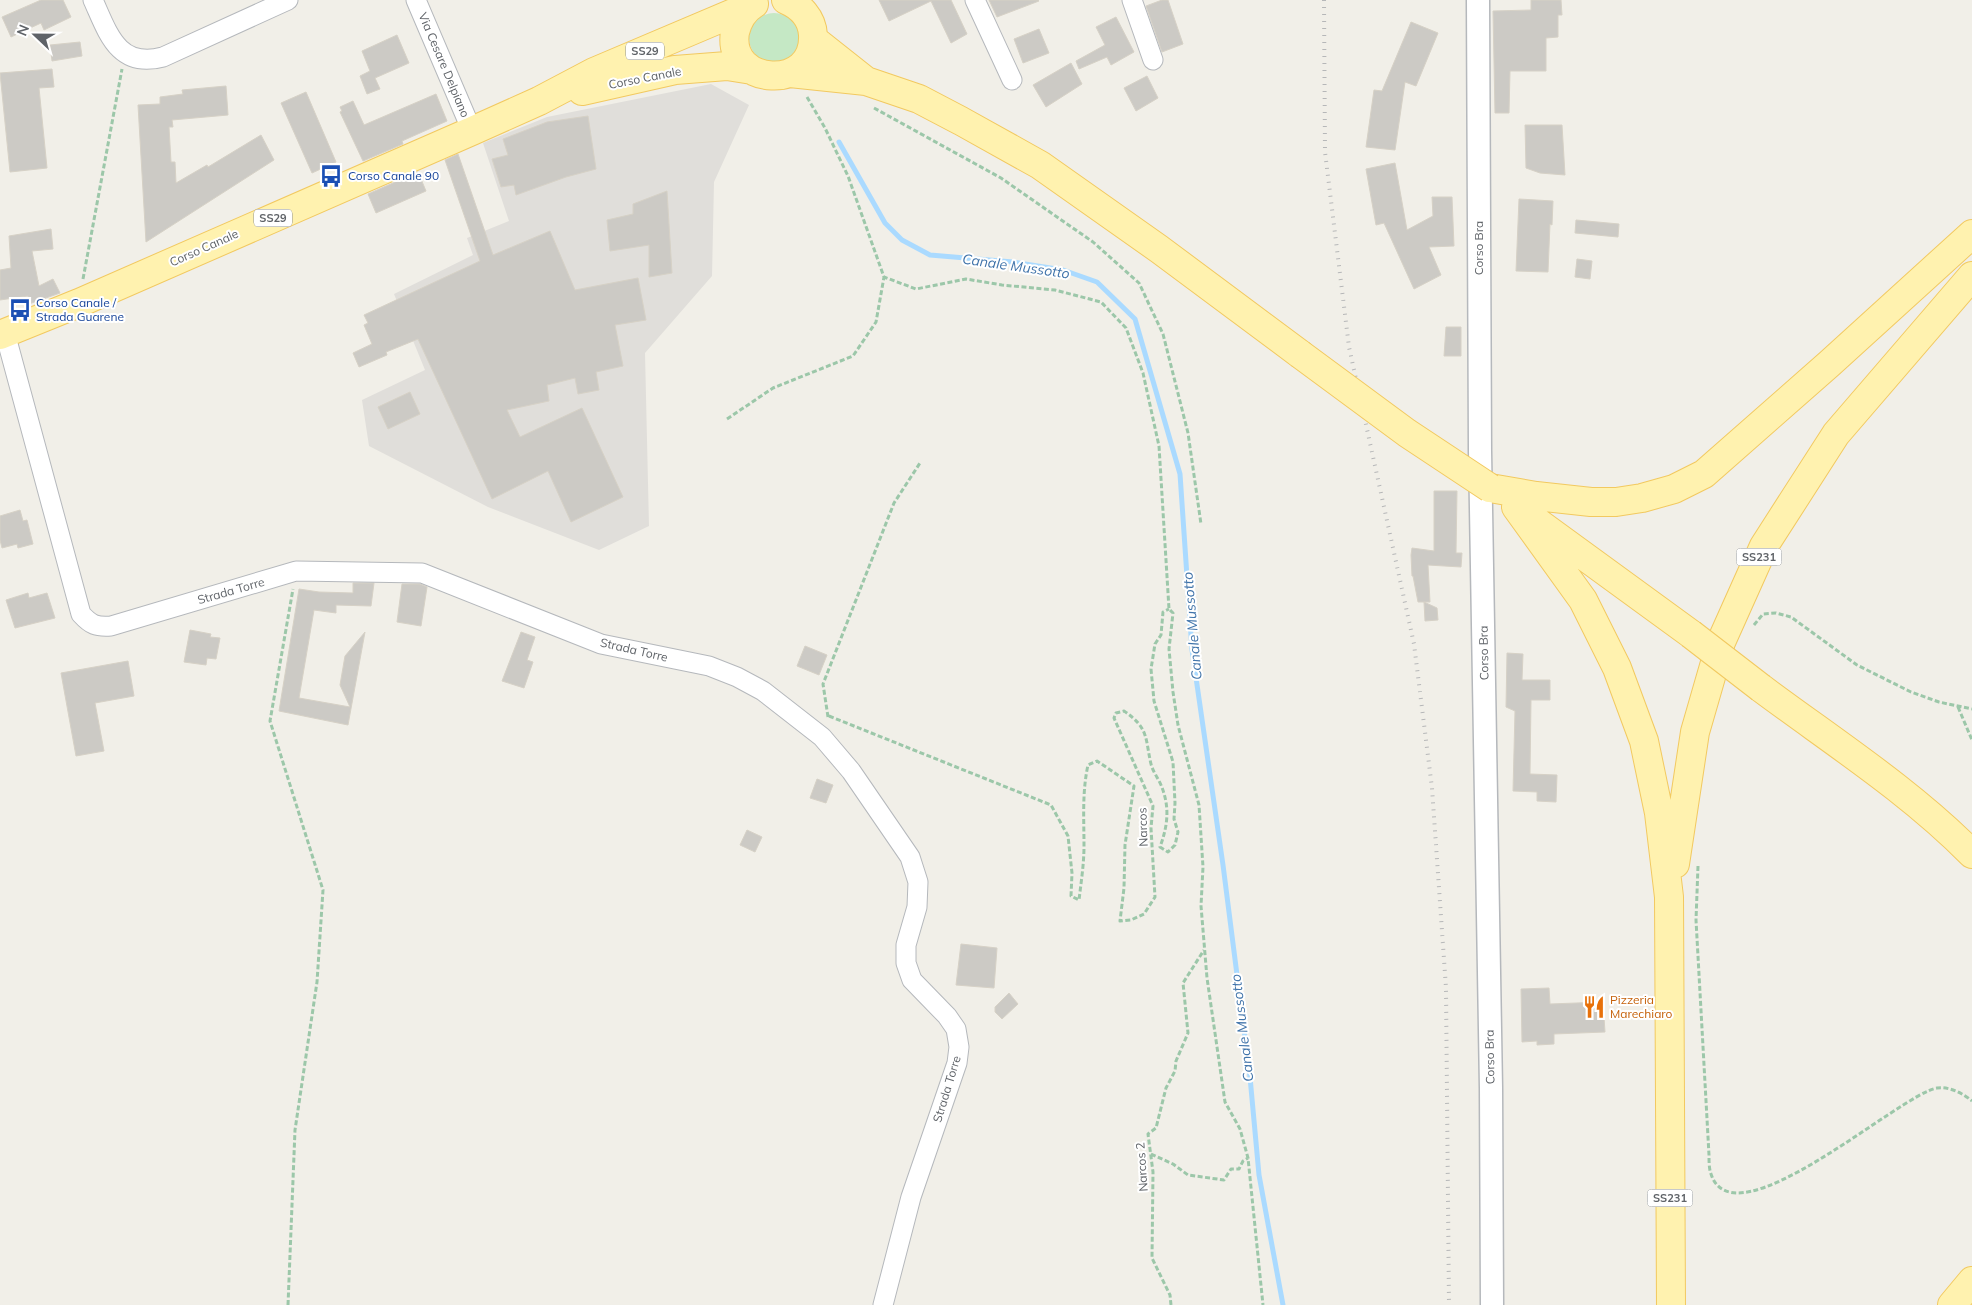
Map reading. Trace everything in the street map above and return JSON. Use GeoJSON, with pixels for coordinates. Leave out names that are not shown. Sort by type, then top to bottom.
{"type":"FeatureCollection","features":[{"type":"Feature","properties":{"kind":"main road"},"geometry":{"type":"LineString","coordinates":[[786,0],[798,6],[814,21],[868,94],[919,99],[1040,165],[1159,249],[1407,433],[1490,488],[1516,500],[1761,688],[1886,781],[1953,835],[1972,854]]}},
{"type":"Feature","properties":{"kind":"main road","name":"Corso Canale"},"geometry":{"type":"LineString","coordinates":[[2,334],[79,303],[472,131],[539,101],[594,72],[757,2]]}},
{"type":"Feature","properties":{"kind":"main road"},"geometry":{"type":"LineString","coordinates":[[752,70],[742,61],[736,50],[734,37],[743,13],[757,2]]}},
{"type":"Feature","properties":{"kind":"main road"},"geometry":{"type":"LineString","coordinates":[[790,74],[799,68],[811,50],[814,21]]}},
{"type":"Feature","properties":{"kind":"main road","name":"Corso Canale"},"geometry":{"type":"LineString","coordinates":[[539,101],[675,70],[727,66],[752,70],[764,76],[777,77],[790,74],[868,94]]}},
{"type":"Feature","properties":{"kind":"main road"},"geometry":{"type":"LineString","coordinates":[[1516,500],[1616,502],[1642,498],[1674,489],[1704,474],[1972,234]]}},
{"type":"Feature","properties":{"kind":"main road","name":"SS231"},"geometry":{"type":"LineString","coordinates":[[1670,1305],[1669,897],[1695,732],[1721,642],[1764,546],[1836,434],[1972,276]]}},
{"type":"Feature","properties":{"kind":"main road"},"geometry":{"type":"LineString","coordinates":[[1516,500],[1584,600],[1617,668],[1644,741],[1659,813],[1669,897]]}},
{"type":"Feature","properties":{"kind":"main road"},"geometry":{"type":"LineString","coordinates":[[1670,1091],[1685,1193],[1684,1305]]}},
{"type":"Feature","properties":{"kind":"main road"},"geometry":{"type":"LineString","coordinates":[[1952,1305],[1972,1282]]}},
{"type":"Feature","properties":{"kind":"street"},"geometry":{"type":"LineString","coordinates":[[92,0],[111,41],[125,54],[153,60],[288,0]]}},
{"type":"Feature","properties":{"kind":"street","name":"Via Cesare Delpiano"},"geometry":{"type":"LineString","coordinates":[[416,0],[472,131]]}},
{"type":"Feature","properties":{"kind":"street"},"geometry":{"type":"LineString","coordinates":[[974,0],[1012,80]]}},
{"type":"Feature","properties":{"kind":"street"},"geometry":{"type":"LineString","coordinates":[[1132,0],[1153,60]]}},
{"type":"Feature","properties":{"kind":"street","name":"Corso Bra"},"geometry":{"type":"LineString","coordinates":[[1478,0],[1480,452],[1491,1069],[1492,1305]]}},
{"type":"Feature","properties":{"kind":"street","name":"Strada Torre"},"geometry":{"type":"LineString","coordinates":[[2,334],[81,614],[87,621],[98,627],[111,626],[296,572],[422,573],[601,644],[708,666],[737,676],[763,691],[822,737],[852,771],[910,857],[918,882],[917,906],[906,945],[906,963],[912,980],[947,1016],[956,1029],[959,1047],[957,1063],[911,1197],[883,1305]]}},
{"type":"Feature","properties":{"kind":"path"},"geometry":{"type":"LineString","coordinates":[[79,303],[125,54]]}},
{"type":"Feature","properties":{"kind":"path"},"geometry":{"type":"LineString","coordinates":[[727,418],[773,388],[853,356],[876,322],[884,277],[848,176],[806,94]]}},
{"type":"Feature","properties":{"kind":"path"},"geometry":{"type":"LineString","coordinates":[[868,94],[1001,178],[1093,242],[1140,283],[1163,334],[1188,433],[1201,524]]}},
{"type":"Feature","properties":{"kind":"path"},"geometry":{"type":"LineString","coordinates":[[884,277],[916,289],[966,279],[1002,285],[1055,290],[1101,302],[1126,328],[1143,373],[1159,446],[1169,609],[1173,613],[1169,649],[1174,701],[1178,725],[1199,805],[1203,867],[1201,906],[1215,1042],[1225,1102],[1240,1129],[1248,1158],[1263,1305]]}},
{"type":"Feature","properties":{"kind":"path"},"geometry":{"type":"LineString","coordinates":[[822,737],[829,716],[823,684],[894,503],[920,463]]}},
{"type":"Feature","properties":{"kind":"path"},"geometry":{"type":"LineString","coordinates":[[288,1305],[295,1130],[317,982],[323,890],[270,721],[296,572]]}},
{"type":"Feature","properties":{"kind":"path","name":"Narcos"},"geometry":{"type":"LineString","coordinates":[[829,716],[1051,806],[1068,836],[1072,873],[1071,896],[1079,900],[1084,848],[1083,801],[1088,765],[1097,760],[1134,786],[1125,845],[1124,888],[1120,921],[1132,920],[1144,914],[1155,896],[1151,828],[1153,806],[1114,718],[1116,712],[1124,711],[1134,718],[1147,736],[1151,766],[1162,786],[1168,811],[1165,832],[1160,846],[1168,852],[1175,845],[1178,832],[1174,819],[1173,762],[1154,702],[1151,669],[1155,644],[1161,635],[1162,612],[1169,609]]}},
{"type":"Feature","properties":{"kind":"path"},"geometry":{"type":"LineString","coordinates":[[1751,630],[1764,614],[1776,613],[1791,617],[1857,665],[1912,692],[1972,710]]}},
{"type":"Feature","properties":{"kind":"path"},"geometry":{"type":"LineString","coordinates":[[1958,706],[1972,740]]}},
{"type":"Feature","properties":{"kind":"path"},"geometry":{"type":"LineString","coordinates":[[1698,862],[1696,920],[1709,1155],[1711,1175],[1718,1186],[1727,1192],[1738,1194],[1775,1184],[1805,1169],[1896,1109],[1931,1090],[1938,1088],[1950,1089],[1972,1101]]}},
{"type":"Feature","properties":{"kind":"path","name":"Narcos 2"},"geometry":{"type":"LineString","coordinates":[[1172,1305],[1170,1295],[1152,1258],[1153,1172],[1148,1134],[1156,1128],[1166,1088],[1175,1071],[1176,1061],[1188,1033],[1182,983],[1204,949]]}},
{"type":"Feature","properties":{"kind":"path"},"geometry":{"type":"LineString","coordinates":[[1151,1154],[1173,1164],[1188,1175],[1224,1180],[1231,1169],[1239,1168],[1243,1161],[1248,1158]]}},
{"type":"Feature","properties":{"kind":"shaded area"},"geometry":{"type":"Polygon","coordinates":[[[711,84],[749,105],[714,182],[712,276],[645,353],[649,526],[599,550],[488,507],[369,446],[362,400],[425,370],[394,294],[473,255],[467,238],[509,221],[483,143],[547,117],[711,84]]]}},
{"type":"Feature","properties":{"kind":"green space"},"geometry":{"type":"Polygon","coordinates":[[[769,13],[779,13],[792,20],[799,33],[799,43],[792,56],[779,63],[769,63],[760,59],[753,52],[749,43],[749,33],[753,24],[760,17],[769,13]]]}},
{"type":"Feature","properties":{"kind":"building"},"geometry":{"type":"Polygon","coordinates":[[[41,0],[63,0],[71,17],[44,30],[41,23],[11,37],[2,17],[41,0]]]}},
{"type":"Feature","properties":{"kind":"building"},"geometry":{"type":"Polygon","coordinates":[[[879,0],[951,0],[967,34],[951,43],[931,1],[889,21],[879,0]]]}},
{"type":"Feature","properties":{"kind":"building"},"geometry":{"type":"Polygon","coordinates":[[[989,0],[1038,0],[1039,1],[997,17],[989,0]]]}},
{"type":"Feature","properties":{"kind":"building"},"geometry":{"type":"Polygon","coordinates":[[[1162,0],[1168,0],[1183,44],[1162,52],[1146,6],[1162,0]]]}},
{"type":"Feature","properties":{"kind":"building"},"geometry":{"type":"Polygon","coordinates":[[[1531,0],[1561,0],[1562,15],[1558,15],[1558,37],[1546,38],[1546,71],[1510,71],[1509,113],[1495,113],[1493,11],[1531,10],[1531,0]]]}},
{"type":"Feature","properties":{"kind":"building"},"geometry":{"type":"Polygon","coordinates":[[[1116,17],[1134,52],[1111,65],[1107,57],[1079,69],[1076,61],[1105,45],[1096,27],[1116,17]]]}},
{"type":"Feature","properties":{"kind":"building"},"geometry":{"type":"Polygon","coordinates":[[[1411,22],[1438,33],[1416,86],[1405,82],[1395,150],[1366,147],[1374,90],[1382,91],[1411,22]]]}},
{"type":"Feature","properties":{"kind":"building"},"geometry":{"type":"Polygon","coordinates":[[[1039,29],[1049,53],[1023,63],[1014,39],[1039,29]]]}},
{"type":"Feature","properties":{"kind":"building"},"geometry":{"type":"Polygon","coordinates":[[[397,35],[409,63],[375,78],[380,89],[367,94],[360,76],[370,71],[362,51],[397,35]]]}},
{"type":"Feature","properties":{"kind":"building"},"geometry":{"type":"Polygon","coordinates":[[[80,42],[82,56],[52,61],[50,45],[80,42]]]}},
{"type":"Feature","properties":{"kind":"building"},"geometry":{"type":"Polygon","coordinates":[[[1071,63],[1082,84],[1046,107],[1033,85],[1071,63]]]}},
{"type":"Feature","properties":{"kind":"building"},"geometry":{"type":"Polygon","coordinates":[[[52,69],[54,87],[39,88],[47,168],[10,172],[0,73],[52,69]]]}},
{"type":"Feature","properties":{"kind":"building"},"geometry":{"type":"Polygon","coordinates":[[[1147,76],[1158,98],[1136,111],[1124,88],[1147,76]]]}},
{"type":"Feature","properties":{"kind":"building"},"geometry":{"type":"Polygon","coordinates":[[[226,86],[228,115],[172,120],[173,127],[169,127],[171,162],[175,162],[176,183],[207,165],[208,167],[261,135],[274,160],[146,242],[138,105],[160,104],[160,97],[183,94],[182,90],[226,86]]]}},
{"type":"Feature","properties":{"kind":"building"},"geometry":{"type":"Polygon","coordinates":[[[306,92],[336,162],[312,173],[281,103],[306,92]]]}},
{"type":"Feature","properties":{"kind":"building"},"geometry":{"type":"Polygon","coordinates":[[[436,94],[447,121],[402,141],[403,144],[363,161],[340,112],[342,111],[340,107],[353,101],[364,125],[436,94]]]}},
{"type":"Feature","properties":{"kind":"building"},"geometry":{"type":"Polygon","coordinates":[[[588,116],[596,169],[566,177],[516,195],[514,185],[501,187],[492,159],[508,155],[503,139],[547,122],[588,116]]]}},
{"type":"Feature","properties":{"kind":"building"},"geometry":{"type":"Polygon","coordinates":[[[1525,125],[1562,125],[1565,175],[1540,173],[1526,168],[1525,125]]]}},
{"type":"Feature","properties":{"kind":"building"},"geometry":{"type":"Polygon","coordinates":[[[458,154],[493,255],[550,231],[575,290],[638,278],[646,320],[615,325],[623,366],[596,372],[599,390],[578,394],[575,378],[547,385],[549,401],[507,410],[520,437],[582,408],[623,497],[571,522],[548,471],[492,499],[418,339],[386,352],[387,355],[359,367],[353,353],[372,344],[364,325],[368,323],[364,315],[480,261],[445,160],[458,154]]]}},
{"type":"Feature","properties":{"kind":"building"},"geometry":{"type":"Polygon","coordinates":[[[1395,163],[1407,230],[1433,216],[1432,197],[1452,197],[1454,246],[1429,247],[1441,275],[1414,289],[1384,223],[1376,225],[1366,169],[1395,163]]]}},
{"type":"Feature","properties":{"kind":"building"},"geometry":{"type":"Polygon","coordinates":[[[418,172],[426,191],[376,213],[368,194],[418,172]]]}},
{"type":"Feature","properties":{"kind":"building"},"geometry":{"type":"Polygon","coordinates":[[[667,191],[672,273],[649,277],[649,245],[610,251],[607,220],[633,214],[633,204],[667,191]]]}},
{"type":"Feature","properties":{"kind":"building"},"geometry":{"type":"Polygon","coordinates":[[[1519,199],[1553,201],[1548,272],[1516,271],[1519,199]]]}},
{"type":"Feature","properties":{"kind":"building"},"geometry":{"type":"Polygon","coordinates":[[[1576,220],[1619,224],[1618,237],[1575,233],[1576,220]]]}},
{"type":"Feature","properties":{"kind":"building"},"geometry":{"type":"Polygon","coordinates":[[[51,229],[53,249],[32,251],[39,286],[53,279],[60,293],[29,304],[28,296],[0,300],[0,270],[11,268],[9,236],[51,229]]]}},
{"type":"Feature","properties":{"kind":"building"},"geometry":{"type":"Polygon","coordinates":[[[1577,259],[1592,261],[1590,279],[1575,277],[1577,259]]]}},
{"type":"Feature","properties":{"kind":"building"},"geometry":{"type":"Polygon","coordinates":[[[1446,327],[1461,327],[1461,356],[1444,356],[1446,327]]]}},
{"type":"Feature","properties":{"kind":"building"},"geometry":{"type":"Polygon","coordinates":[[[410,392],[420,414],[388,429],[378,407],[410,392]]]}},
{"type":"Feature","properties":{"kind":"building"},"geometry":{"type":"Polygon","coordinates":[[[1434,491],[1457,491],[1456,553],[1462,553],[1461,567],[1428,565],[1430,602],[1418,602],[1412,576],[1412,548],[1434,551],[1434,491]]]}},
{"type":"Feature","properties":{"kind":"building"},"geometry":{"type":"Polygon","coordinates":[[[20,510],[23,521],[27,520],[33,544],[18,548],[17,544],[2,548],[0,516],[20,510]]]}},
{"type":"Feature","properties":{"kind":"building"},"geometry":{"type":"Polygon","coordinates":[[[353,583],[374,583],[371,606],[336,605],[336,613],[314,610],[299,698],[350,707],[340,685],[345,656],[365,632],[348,725],[279,711],[299,589],[319,592],[353,593],[353,583]]]}},
{"type":"Feature","properties":{"kind":"building"},"geometry":{"type":"Polygon","coordinates":[[[402,584],[420,584],[427,587],[421,626],[397,622],[402,584]]]}},
{"type":"Feature","properties":{"kind":"building"},"geometry":{"type":"Polygon","coordinates":[[[28,593],[29,598],[47,593],[55,618],[15,628],[6,600],[28,593]]]}},
{"type":"Feature","properties":{"kind":"building"},"geometry":{"type":"Polygon","coordinates":[[[1424,602],[1437,608],[1438,620],[1425,621],[1424,602]]]}},
{"type":"Feature","properties":{"kind":"building"},"geometry":{"type":"Polygon","coordinates":[[[190,630],[211,634],[210,637],[220,638],[216,659],[207,658],[206,665],[184,662],[190,630]]]}},
{"type":"Feature","properties":{"kind":"building"},"geometry":{"type":"Polygon","coordinates":[[[521,632],[535,637],[527,660],[533,662],[524,688],[502,681],[521,632]]]}},
{"type":"Feature","properties":{"kind":"building"},"geometry":{"type":"Polygon","coordinates":[[[805,646],[827,655],[819,675],[797,666],[805,646]]]}},
{"type":"Feature","properties":{"kind":"building"},"geometry":{"type":"Polygon","coordinates":[[[1507,653],[1523,654],[1522,680],[1550,680],[1550,700],[1531,700],[1530,774],[1557,775],[1556,802],[1537,801],[1537,792],[1513,791],[1515,711],[1506,707],[1507,653]]]}},
{"type":"Feature","properties":{"kind":"building"},"geometry":{"type":"Polygon","coordinates":[[[128,661],[134,696],[95,703],[104,751],[76,756],[61,673],[128,661]]]}},
{"type":"Feature","properties":{"kind":"building"},"geometry":{"type":"Polygon","coordinates":[[[817,779],[833,785],[826,803],[810,798],[817,779]]]}},
{"type":"Feature","properties":{"kind":"building"},"geometry":{"type":"Polygon","coordinates":[[[747,830],[762,837],[755,852],[740,845],[747,830]]]}},
{"type":"Feature","properties":{"kind":"building"},"geometry":{"type":"Polygon","coordinates":[[[961,944],[997,948],[994,988],[956,985],[961,944]]]}},
{"type":"Feature","properties":{"kind":"building"},"geometry":{"type":"Polygon","coordinates":[[[1549,988],[1550,1004],[1603,1002],[1605,1032],[1554,1034],[1554,1044],[1537,1045],[1537,1041],[1522,1042],[1521,989],[1549,988]]]}},
{"type":"Feature","properties":{"kind":"building"},"geometry":{"type":"Polygon","coordinates":[[[1009,993],[1018,1004],[1002,1019],[995,1012],[995,1007],[1009,993]]]}},
{"type":"Feature","properties":{"kind":"waterway","name":"Canale Mussotto"},"geometry":{"type":"LineString","coordinates":[[839,142],[885,223],[902,240],[930,255],[1013,262],[1063,270],[1097,282],[1135,319],[1180,474],[1192,650],[1223,865],[1250,1077],[1259,1175],[1283,1305]]}},
{"type":"Feature","properties":{"kind":"railway"},"geometry":{"type":"LineString","coordinates":[[1324,0],[1325,152],[1349,347],[1414,644],[1432,788],[1446,988],[1449,1305]]}},
{"type":"Feature","properties":{"kind":"place","name":"Corso Canale 90"},"geometry":{"type":"Point","coordinates":[331,176]}},
{"type":"Feature","properties":{"kind":"place","name":"Corso Canale / Strada Guarene"},"geometry":{"type":"Point","coordinates":[20,310]}},
{"type":"Feature","properties":{"kind":"place","name":"Pizzeria Marechiaro"},"geometry":{"type":"Point","coordinates":[1594,1007]}}]}
